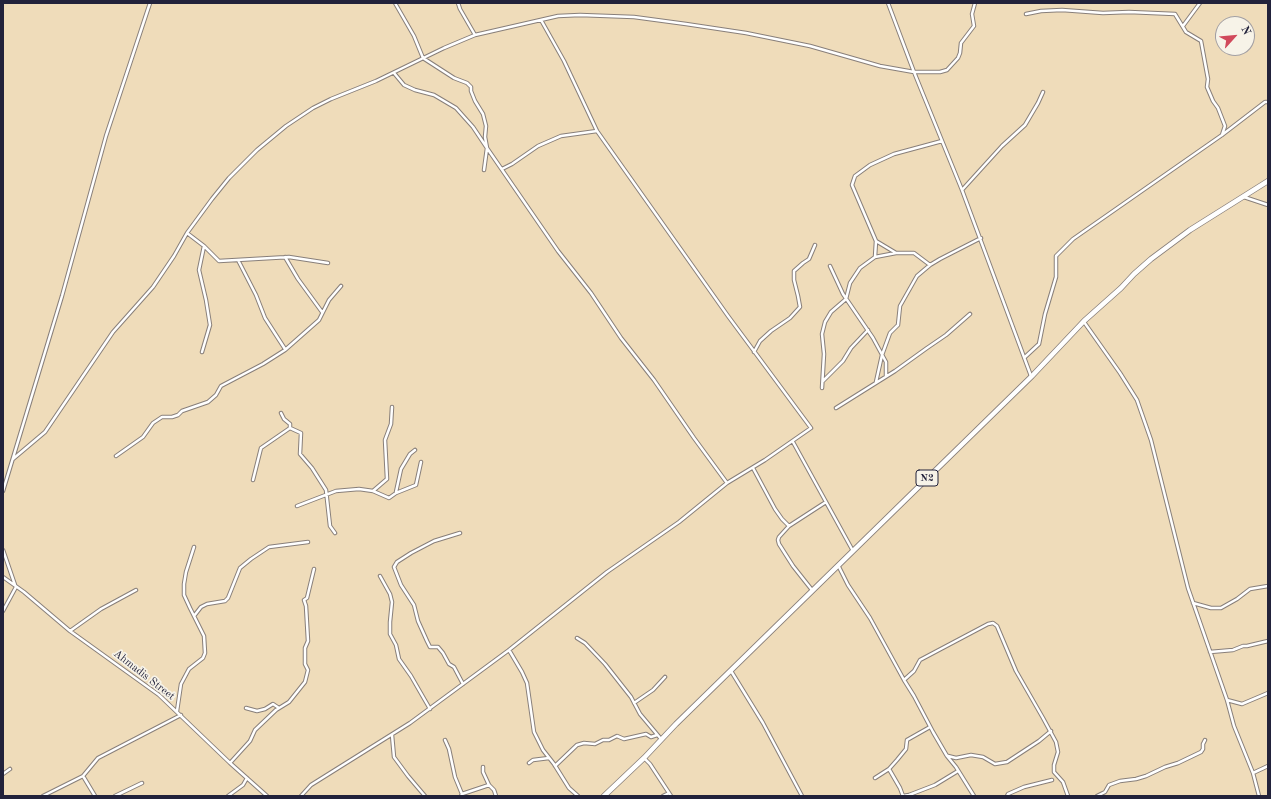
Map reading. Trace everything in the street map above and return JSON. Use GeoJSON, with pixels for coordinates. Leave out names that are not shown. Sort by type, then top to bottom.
{"type":"FeatureCollection","features":[{"type":"Feature","properties":{"kind":"highway","name":"N2"},"geometry":{"type":"LineString","coordinates":[[604,796],[812,590],[1032,376],[1084,321],[1121,288],[1134,274],[1151,259],[1190,230],[1268,181]]}},
{"type":"Feature","properties":{"kind":"street"},"geometry":{"type":"LineString","coordinates":[[3,491],[62,296],[106,136],[150,3]]}},
{"type":"Feature","properties":{"kind":"street"},"geometry":{"type":"LineString","coordinates":[[395,3],[414,36],[423,58],[454,78],[467,83],[471,87],[471,92],[483,114],[486,126],[485,137],[487,148],[484,170]]}},
{"type":"Feature","properties":{"kind":"street"},"geometry":{"type":"LineString","coordinates":[[458,3],[475,36]]}},
{"type":"Feature","properties":{"kind":"street"},"geometry":{"type":"LineString","coordinates":[[888,3],[914,72],[962,190],[1032,376]]}},
{"type":"Feature","properties":{"kind":"street"},"geometry":{"type":"LineString","coordinates":[[13,459],[45,432],[113,332],[142,300],[159,278],[187,233],[229,178],[257,150],[286,126],[319,105],[475,36],[558,16],[580,15],[642,18],[746,33],[810,46],[880,66],[914,72],[940,72],[947,70],[958,58],[961,44],[974,26],[972,14],[975,3]]}},
{"type":"Feature","properties":{"kind":"street"},"geometry":{"type":"LineString","coordinates":[[1183,26],[1200,3]]}},
{"type":"Feature","properties":{"kind":"street"},"geometry":{"type":"LineString","coordinates":[[1026,14],[1041,11],[1062,10],[1103,13],[1129,12],[1176,14],[1186,32],[1201,40],[1208,80],[1207,87],[1225,126],[1222,135]]}},
{"type":"Feature","properties":{"kind":"street"},"geometry":{"type":"LineString","coordinates":[[301,796],[311,785],[410,724],[509,650],[607,572],[679,522],[727,483],[753,468],[811,428],[754,352],[597,130],[564,61],[541,20]]}},
{"type":"Feature","properties":{"kind":"street"},"geometry":{"type":"LineString","coordinates":[[394,73],[404,85],[415,90],[434,95],[456,108],[473,127],[558,251],[654,380],[727,483]]}},
{"type":"Feature","properties":{"kind":"street"},"geometry":{"type":"LineString","coordinates":[[962,190],[1002,146],[1025,125],[1043,92]]}},
{"type":"Feature","properties":{"kind":"street"},"geometry":{"type":"LineString","coordinates":[[1025,357],[1039,344],[1045,314],[1056,276],[1056,256],[1072,239],[1222,135],[1265,102],[1268,102]]}},
{"type":"Feature","properties":{"kind":"street"},"geometry":{"type":"LineString","coordinates":[[502,169],[538,146],[561,136],[597,130]]}},
{"type":"Feature","properties":{"kind":"street"},"geometry":{"type":"LineString","coordinates":[[875,257],[876,241],[852,185],[855,176],[870,165],[894,154],[942,141]]}},
{"type":"Feature","properties":{"kind":"street"},"geometry":{"type":"LineString","coordinates":[[1243,196],[1268,205]]}},
{"type":"Feature","properties":{"kind":"street"},"geometry":{"type":"LineString","coordinates":[[187,233],[204,246],[219,261],[285,257],[328,262]]}},
{"type":"Feature","properties":{"kind":"street"},"geometry":{"type":"LineString","coordinates":[[876,382],[882,355],[890,333],[898,325],[900,306],[917,276],[930,265],[980,238]]}},
{"type":"Feature","properties":{"kind":"street"},"geometry":{"type":"LineString","coordinates":[[876,241],[896,253]]}},
{"type":"Feature","properties":{"kind":"street"},"geometry":{"type":"LineString","coordinates":[[754,352],[760,341],[790,318],[800,307],[794,280],[794,271],[809,259],[815,245]]}},
{"type":"Feature","properties":{"kind":"street"},"geometry":{"type":"LineString","coordinates":[[202,352],[210,325],[199,270],[204,246]]}},
{"type":"Feature","properties":{"kind":"street"},"geometry":{"type":"LineString","coordinates":[[822,388],[824,354],[822,334],[825,322],[831,312],[846,299],[850,283],[860,268],[875,257],[896,253],[914,253],[930,265]]}},
{"type":"Feature","properties":{"kind":"street"},"geometry":{"type":"LineString","coordinates":[[285,257],[298,279],[322,312]]}},
{"type":"Feature","properties":{"kind":"street"},"geometry":{"type":"LineString","coordinates":[[238,260],[252,285],[265,318],[285,350]]}},
{"type":"Feature","properties":{"kind":"street"},"geometry":{"type":"LineString","coordinates":[[830,266],[846,299],[868,330],[886,362],[886,376]]}},
{"type":"Feature","properties":{"kind":"street"},"geometry":{"type":"LineString","coordinates":[[116,456],[143,437],[153,423],[162,417],[172,417],[178,415],[182,410],[208,402],[216,395],[220,386],[263,364],[285,350],[319,320],[329,300],[341,286]]}},
{"type":"Feature","properties":{"kind":"street"},"geometry":{"type":"LineString","coordinates":[[836,408],[946,335],[970,314]]}},
{"type":"Feature","properties":{"kind":"street"},"geometry":{"type":"LineString","coordinates":[[1084,321],[1116,366],[1137,400],[1151,440],[1193,603],[1227,700],[1234,726],[1253,773],[1259,796]]}},
{"type":"Feature","properties":{"kind":"street"},"geometry":{"type":"LineString","coordinates":[[822,382],[843,361],[851,348],[868,330]]}},
{"type":"Feature","properties":{"kind":"street"},"geometry":{"type":"LineString","coordinates":[[373,491],[387,479],[385,440],[391,424],[392,407]]}},
{"type":"Feature","properties":{"kind":"street"},"geometry":{"type":"LineString","coordinates":[[281,412],[284,419],[290,424],[290,428],[301,433],[300,454],[312,468],[326,490],[330,526],[336,533]]}},
{"type":"Feature","properties":{"kind":"street"},"geometry":{"type":"LineString","coordinates":[[253,480],[260,448],[290,428]]}},
{"type":"Feature","properties":{"kind":"street"},"geometry":{"type":"LineString","coordinates":[[792,442],[853,551]]}},
{"type":"Feature","properties":{"kind":"street"},"geometry":{"type":"LineString","coordinates":[[396,493],[401,470],[410,454],[415,450]]}},
{"type":"Feature","properties":{"kind":"street"},"geometry":{"type":"LineString","coordinates":[[297,506],[336,491],[359,488],[373,491],[389,498],[396,493],[416,485],[421,462]]}},
{"type":"Feature","properties":{"kind":"street"},"geometry":{"type":"LineString","coordinates":[[753,468],[775,509],[789,526]]}},
{"type":"Feature","properties":{"kind":"street"},"geometry":{"type":"LineString","coordinates":[[812,590],[793,566],[778,540],[789,526],[826,502]]}},
{"type":"Feature","properties":{"kind":"street"},"geometry":{"type":"LineString","coordinates":[[460,533],[434,541],[397,562],[394,567],[401,584],[414,605],[418,621],[427,641],[430,646],[438,647],[449,664],[454,667],[463,684]]}},
{"type":"Feature","properties":{"kind":"street"},"geometry":{"type":"LineString","coordinates":[[194,616],[201,607],[207,604],[225,601],[228,598],[240,568],[269,547],[308,542]]}},
{"type":"Feature","properties":{"kind":"street"},"geometry":{"type":"LineString","coordinates":[[177,711],[181,684],[189,669],[203,658],[205,653],[204,636],[184,595],[186,572],[194,546]]}},
{"type":"Feature","properties":{"kind":"street"},"geometry":{"type":"LineString","coordinates":[[3,550],[16,587],[3,611]]}},
{"type":"Feature","properties":{"kind":"street"},"geometry":{"type":"LineString","coordinates":[[838,565],[848,585],[870,618],[892,656],[947,756],[974,796]]}},
{"type":"Feature","properties":{"kind":"street"},"geometry":{"type":"LineString","coordinates":[[230,763],[250,741],[256,730],[266,719],[289,702],[305,682],[308,670],[305,664],[305,648],[308,641],[304,601],[314,569]]}},
{"type":"Feature","properties":{"kind":"street"},"geometry":{"type":"LineString","coordinates":[[380,576],[390,594],[392,602],[390,634],[396,645],[399,659],[411,676],[430,709]]}},
{"type":"Feature","properties":{"kind":"street","name":"Ahmadis Street"},"geometry":{"type":"LineString","coordinates":[[3,577],[24,592],[70,631],[159,695],[267,796]]}},
{"type":"Feature","properties":{"kind":"street"},"geometry":{"type":"LineString","coordinates":[[1193,603],[1211,608],[1221,608],[1237,599],[1250,589],[1268,586]]}},
{"type":"Feature","properties":{"kind":"street"},"geometry":{"type":"LineString","coordinates":[[70,631],[101,609],[136,590]]}},
{"type":"Feature","properties":{"kind":"street"},"geometry":{"type":"LineString","coordinates":[[904,680],[914,671],[920,660],[988,624],[993,623],[997,626],[1016,671],[1056,742],[1058,752],[1054,765],[1054,772],[1063,782],[1068,796]]}},
{"type":"Feature","properties":{"kind":"street"},"geometry":{"type":"LineString","coordinates":[[577,638],[585,644],[618,679],[640,714],[661,739]]}},
{"type":"Feature","properties":{"kind":"street"},"geometry":{"type":"LineString","coordinates":[[1210,652],[1233,650],[1242,646],[1268,641]]}},
{"type":"Feature","properties":{"kind":"street"},"geometry":{"type":"LineString","coordinates":[[509,650],[527,683],[534,732],[543,750],[569,788],[578,796]]}},
{"type":"Feature","properties":{"kind":"street"},"geometry":{"type":"LineString","coordinates":[[731,671],[763,723],[802,796]]}},
{"type":"Feature","properties":{"kind":"street"},"geometry":{"type":"LineString","coordinates":[[634,703],[653,690],[665,677]]}},
{"type":"Feature","properties":{"kind":"street"},"geometry":{"type":"LineString","coordinates":[[1227,700],[1242,704],[1268,693]]}},
{"type":"Feature","properties":{"kind":"street"},"geometry":{"type":"LineString","coordinates":[[246,708],[257,711],[273,704],[279,708]]}},
{"type":"Feature","properties":{"kind":"street"},"geometry":{"type":"LineString","coordinates":[[43,796],[83,776],[98,758],[181,715]]}},
{"type":"Feature","properties":{"kind":"street"},"geometry":{"type":"LineString","coordinates":[[875,778],[889,769],[906,749],[907,740],[930,727]]}},
{"type":"Feature","properties":{"kind":"street"},"geometry":{"type":"LineString","coordinates":[[947,756],[956,758],[971,756],[983,757],[995,764],[1007,762],[1039,741],[1051,731]]}},
{"type":"Feature","properties":{"kind":"street"},"geometry":{"type":"LineString","coordinates":[[555,766],[577,745],[584,743],[595,744],[617,736],[624,739],[646,734],[651,737],[657,735]]}},
{"type":"Feature","properties":{"kind":"street"},"geometry":{"type":"LineString","coordinates":[[392,735],[394,757],[425,796]]}},
{"type":"Feature","properties":{"kind":"street"},"geometry":{"type":"LineString","coordinates":[[445,740],[450,749],[455,777],[462,795],[489,785]]}},
{"type":"Feature","properties":{"kind":"street"},"geometry":{"type":"LineString","coordinates":[[1097,796],[1105,792],[1109,785],[1136,780],[1201,752],[1205,740]]}},
{"type":"Feature","properties":{"kind":"street"},"geometry":{"type":"LineString","coordinates":[[529,763],[533,760],[549,758]]}},
{"type":"Feature","properties":{"kind":"street"},"geometry":{"type":"LineString","coordinates":[[644,758],[650,764],[671,796]]}},
{"type":"Feature","properties":{"kind":"street"},"geometry":{"type":"LineString","coordinates":[[1253,773],[1268,766]]}},
{"type":"Feature","properties":{"kind":"street"},"geometry":{"type":"LineString","coordinates":[[483,767],[483,772],[496,796]]}},
{"type":"Feature","properties":{"kind":"street"},"geometry":{"type":"LineString","coordinates":[[3,774],[10,769]]}},
{"type":"Feature","properties":{"kind":"street"},"geometry":{"type":"LineString","coordinates":[[889,769],[903,796],[935,785],[958,771]]}},
{"type":"Feature","properties":{"kind":"street"},"geometry":{"type":"LineString","coordinates":[[83,776],[95,796]]}},
{"type":"Feature","properties":{"kind":"street"},"geometry":{"type":"LineString","coordinates":[[228,796],[243,785],[247,778]]}},
{"type":"Feature","properties":{"kind":"street"},"geometry":{"type":"LineString","coordinates":[[1006,796],[1024,787],[1052,780]]}},
{"type":"Feature","properties":{"kind":"street"},"geometry":{"type":"LineString","coordinates":[[115,796],[142,783]]}},
{"type":"Feature","properties":{"kind":"street"},"geometry":{"type":"LineString","coordinates":[[663,796],[669,793]]}}]}
